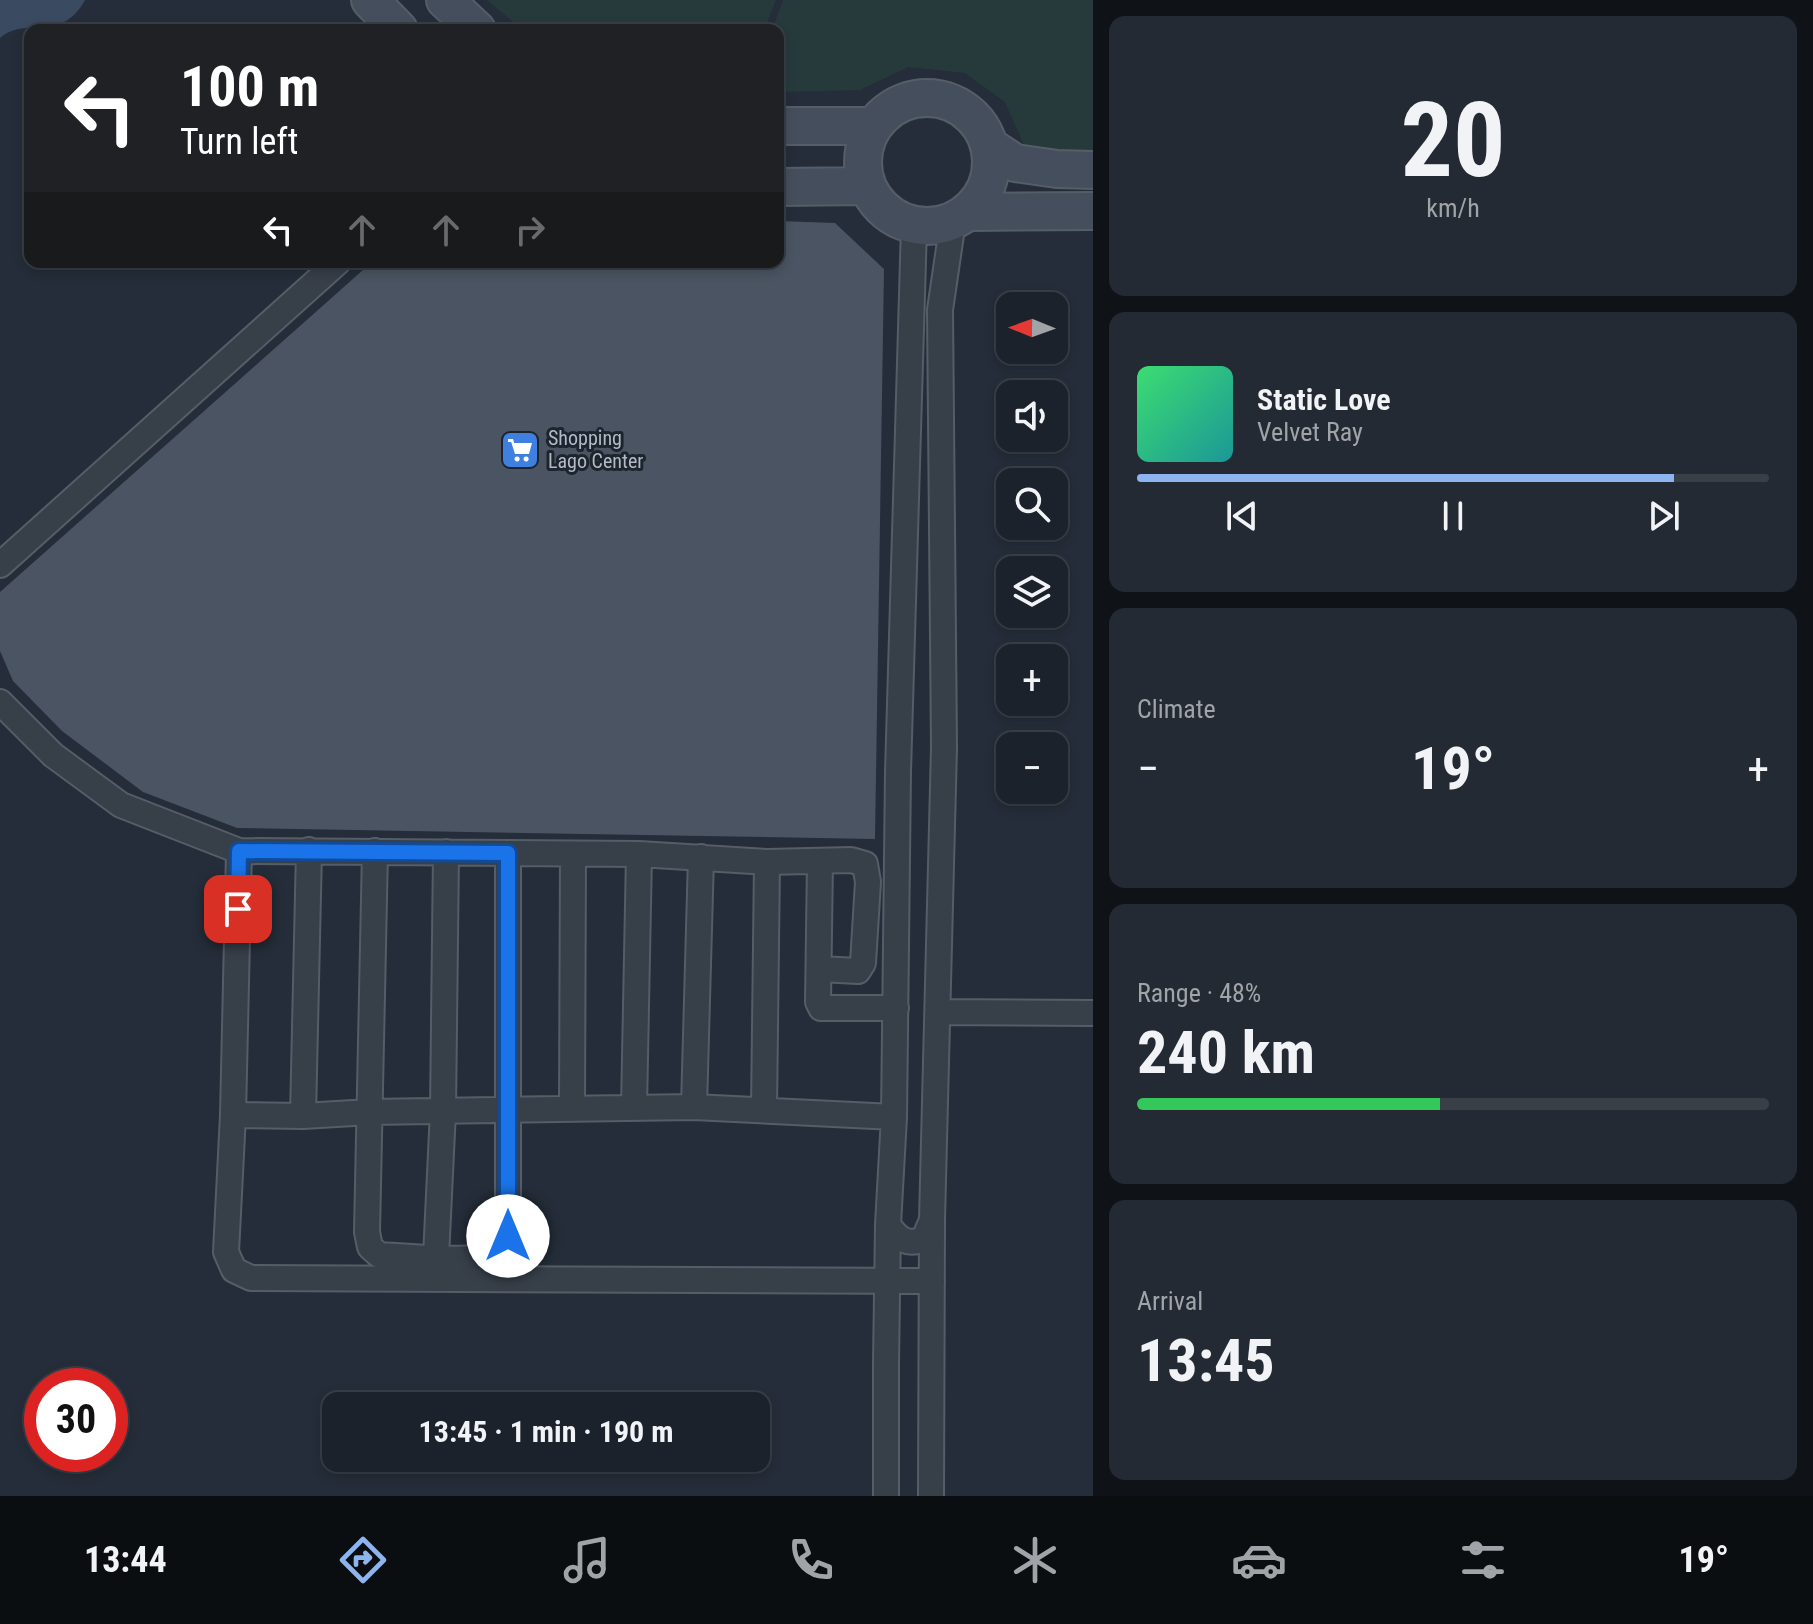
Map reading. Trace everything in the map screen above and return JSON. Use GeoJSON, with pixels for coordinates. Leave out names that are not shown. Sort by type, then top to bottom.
{"type":"FeatureCollection","features":[{"type":"Feature","properties":{"kind":"main road"},"geometry":{"type":"LineString","coordinates":[[370,0],[393,24]]}},
{"type":"Feature","properties":{"kind":"main road"},"geometry":{"type":"LineString","coordinates":[[445,0],[471,24]]}},
{"type":"Feature","properties":{"kind":"main road"},"geometry":{"type":"LineString","coordinates":[[960,217],[987,184],[991,164],[989,146],[982,129],[971,115],[956,104],[920,98],[903,102],[887,112],[874,126],[864,156],[867,186],[878,205],[894,218],[914,226],[927,227],[960,217],[1093,211]]}},
{"type":"Feature","properties":{"kind":"main road"},"geometry":{"type":"LineString","coordinates":[[784,126],[874,126]]}},
{"type":"Feature","properties":{"kind":"main road"},"geometry":{"type":"LineString","coordinates":[[989,146],[1015,163],[1093,170]]}},
{"type":"Feature","properties":{"kind":"main road"},"geometry":{"type":"LineString","coordinates":[[784,187],[867,186]]}},
{"type":"Feature","properties":{"kind":"street"},"geometry":{"type":"LineString","coordinates":[[931,1496],[932,1220],[944,747],[940,310],[960,217]]}},
{"type":"Feature","properties":{"kind":"street"},"geometry":{"type":"LineString","coordinates":[[886,1496],[888,1225],[894,1117],[898,772],[914,226]]}},
{"type":"Feature","properties":{"kind":"street"},"geometry":{"type":"LineString","coordinates":[[0,565],[331,268]]}},
{"type":"Feature","properties":{"kind":"street"},"geometry":{"type":"LineString","coordinates":[[0,702],[53,755],[121,805],[239,851],[639,854],[767,862],[851,860],[865,864],[868,882],[863,963],[858,971],[820,969]]}},
{"type":"Feature","properties":{"kind":"street"},"geometry":{"type":"LineString","coordinates":[[303,1116],[309,850]]}},
{"type":"Feature","properties":{"kind":"street"},"geometry":{"type":"LineString","coordinates":[[239,851],[233,1115],[226,1252],[234,1270],[251,1278],[932,1281]]}},
{"type":"Feature","properties":{"kind":"street"},"geometry":{"type":"LineString","coordinates":[[375,851],[367,1232],[370,1247],[379,1255],[475,1258],[498,1247],[508,1236],[508,853]]}},
{"type":"Feature","properties":{"kind":"street"},"geometry":{"type":"LineString","coordinates":[[436,1257],[443,1111],[446,852]]}},
{"type":"Feature","properties":{"kind":"street"},"geometry":{"type":"LineString","coordinates":[[634,1108],[639,854]]}},
{"type":"Feature","properties":{"kind":"street"},"geometry":{"type":"LineString","coordinates":[[572,1109],[573,855]]}},
{"type":"Feature","properties":{"kind":"street"},"geometry":{"type":"LineString","coordinates":[[694,1107],[701,857]]}},
{"type":"Feature","properties":{"kind":"street"},"geometry":{"type":"LineString","coordinates":[[820,861],[818,1002],[821,1008],[896,1008]]}},
{"type":"Feature","properties":{"kind":"street"},"geometry":{"type":"LineString","coordinates":[[764,1110],[767,862]]}},
{"type":"Feature","properties":{"kind":"street"},"geometry":{"type":"LineString","coordinates":[[938,1012],[1093,1013]]}},
{"type":"Feature","properties":{"kind":"street"},"geometry":{"type":"LineString","coordinates":[[233,1115],[694,1107],[894,1117]]}},
{"type":"Feature","properties":{"kind":"street"},"geometry":{"type":"LineString","coordinates":[[888,1225],[897,1237],[915,1243],[924,1239],[932,1220]]}},
{"type":"Feature","properties":{"kind":"shaded area"},"geometry":{"type":"Polygon","coordinates":[[[487,0],[776,0],[766,24],[516,24],[487,0]]]}},
{"type":"Feature","properties":{"kind":"shaded area"},"geometry":{"type":"Polygon","coordinates":[[[783,0],[1093,0],[1093,162],[1031,161],[1005,102],[965,73],[908,67],[860,90],[784,92],[784,24],[774,24],[783,0]]]}},
{"type":"Feature","properties":{"kind":"water"},"geometry":{"type":"Polygon","coordinates":[[[0,0],[85,0],[76,13],[65,21],[58,24],[24,24],[24,29],[0,38],[0,0]]]}},
{"type":"Feature","properties":{"kind":"building","name":"Shopping Lago Center"},"geometry":{"type":"Polygon","coordinates":[[[784,221],[835,223],[884,269],[875,839],[237,828],[143,792],[62,731],[13,681],[0,651],[0,592],[365,268],[784,268],[784,221]]]}},
{"type":"Feature","properties":{"kind":"place","name":"Shopping Lago Center"},"geometry":{"type":"Point","coordinates":[520,450]}},
{"type":"Feature","properties":{"kind":"route"},"geometry":{"type":"LineString","coordinates":[[238,909],[239,851],[508,853],[508,1236]]}}]}
